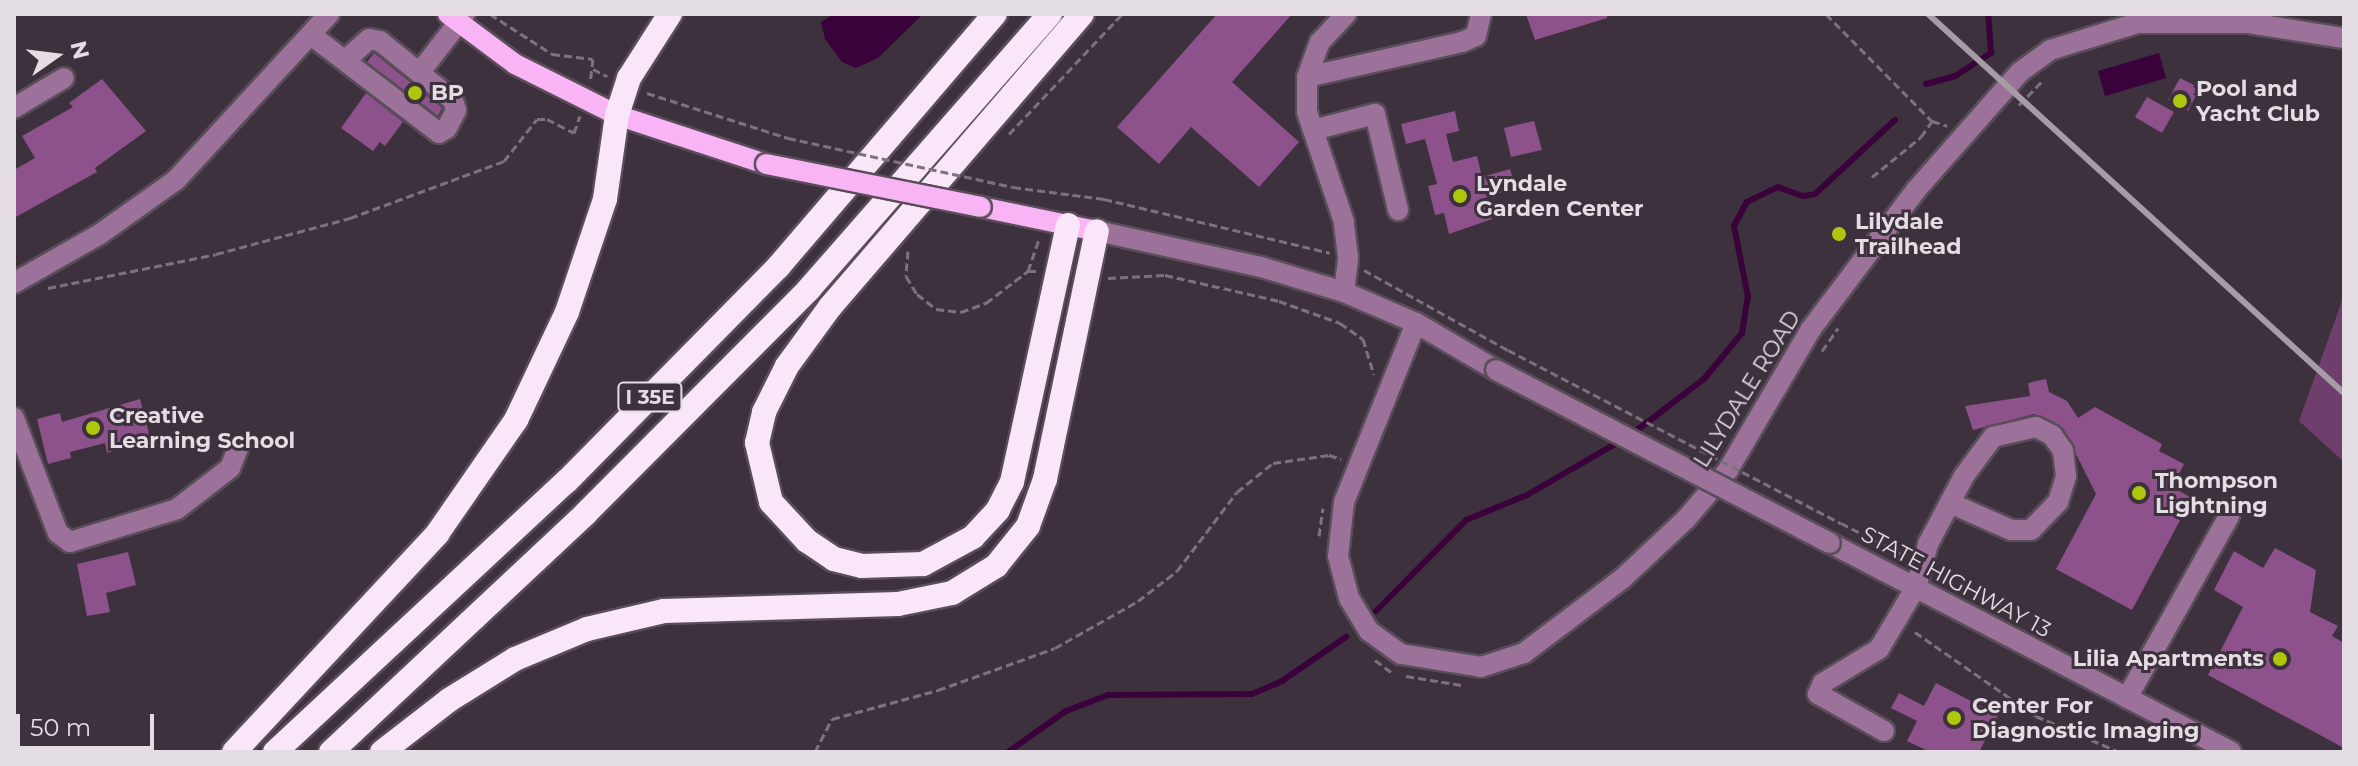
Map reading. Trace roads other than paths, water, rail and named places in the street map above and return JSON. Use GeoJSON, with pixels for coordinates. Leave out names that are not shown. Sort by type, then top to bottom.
{"type":"FeatureCollection","features":[{"type":"Feature","properties":{"kind":"highway"},"geometry":{"type":"LineString","coordinates":[[234,752],[437,534],[516,420],[567,312],[605,199],[617,115],[629,78],[670,14]]}},
{"type":"Feature","properties":{"kind":"highway","name":"I 35E"},"geometry":{"type":"LineString","coordinates":[[275,752],[567,481],[778,267],[995,14]]}},
{"type":"Feature","properties":{"kind":"highway","name":"I 35E"},"geometry":{"type":"LineString","coordinates":[[331,752],[586,513],[809,289],[1050,14]]}},
{"type":"Feature","properties":{"kind":"highway"},"geometry":{"type":"LineString","coordinates":[[1057,223],[1012,482],[998,510],[973,537],[923,564],[862,566],[834,559],[807,541],[771,502],[760,472],[757,443],[764,412],[787,366],[830,307],[1082,14]]}},
{"type":"Feature","properties":{"kind":"highway"},"geometry":{"type":"LineString","coordinates":[[382,752],[449,700],[515,659],[587,629],[664,611],[898,604],[952,593],[996,566],[1028,526],[1045,479],[1097,231]]}},
{"type":"Feature","properties":{"kind":"main road"},"geometry":{"type":"LineString","coordinates":[[458,17],[515,64],[617,115],[766,164],[1097,231]]}},
{"type":"Feature","properties":{"kind":"street"},"geometry":{"type":"LineString","coordinates":[[14,283],[100,234],[176,180],[329,14]]}},
{"type":"Feature","properties":{"kind":"street"},"geometry":{"type":"LineString","coordinates":[[1344,292],[1348,257],[1344,222],[1307,112],[1307,77],[1320,42],[1346,14]]}},
{"type":"Feature","properties":{"kind":"street"},"geometry":{"type":"LineString","coordinates":[[1307,77],[1462,42],[1476,36],[1481,14]]}},
{"type":"Feature","properties":{"kind":"street"},"geometry":{"type":"LineString","coordinates":[[420,72],[458,17]]}},
{"type":"Feature","properties":{"kind":"street","name":"LILYDALE ROAD"},"geometry":{"type":"LineString","coordinates":[[1416,323],[1344,502],[1338,556],[1349,598],[1369,631],[1401,654],[1481,667],[1524,653],[1623,578],[1686,519],[1728,470],[1811,329],[1916,190],[2020,72],[2050,50],[2137,23],[2249,23],[2344,38]]}},
{"type":"Feature","properties":{"kind":"street"},"geometry":{"type":"LineString","coordinates":[[311,35],[439,133],[456,110],[453,100],[380,41],[369,39],[346,60]]}},
{"type":"Feature","properties":{"kind":"street"},"geometry":{"type":"LineString","coordinates":[[14,108],[64,78]]}},
{"type":"Feature","properties":{"kind":"street"},"geometry":{"type":"LineString","coordinates":[[1313,130],[1375,114],[1398,210]]}},
{"type":"Feature","properties":{"kind":"street","name":"STATE HIGHWAY 13"},"geometry":{"type":"LineString","coordinates":[[1097,231],[1261,267],[1344,292],[1416,323],[1496,370],[2226,751]]}},
{"type":"Feature","properties":{"kind":"street"},"geometry":{"type":"LineString","coordinates":[[14,418],[58,533],[70,542],[177,509],[230,468],[239,446]]}},
{"type":"Feature","properties":{"kind":"street"},"geometry":{"type":"LineString","coordinates":[[1884,731],[1818,694],[1823,683],[1879,649],[1916,587],[1928,544],[1950,503],[1978,452],[2002,431],[2036,427],[2052,435],[2063,451],[2066,476],[2058,502],[2031,530],[2011,530],[1950,503]]}},
{"type":"Feature","properties":{"kind":"street"},"geometry":{"type":"LineString","coordinates":[[2127,698],[2229,516]]}},
{"type":"Feature","properties":{"kind":"waterway"},"geometry":{"type":"LineString","coordinates":[[1926,84],[1955,76],[1991,53],[1988,14]]}},
{"type":"Feature","properties":{"kind":"waterway"},"geometry":{"type":"LineString","coordinates":[[1632,434],[1704,379],[1742,333],[1748,297],[1734,226],[1747,202],[1778,187],[1803,196],[1815,194],[1895,120]]}},
{"type":"Feature","properties":{"kind":"waterway"},"geometry":{"type":"LineString","coordinates":[[1376,611],[1466,520],[1527,495],[1622,440]]}},
{"type":"Feature","properties":{"kind":"waterway"},"geometry":{"type":"LineString","coordinates":[[1008,752],[1066,711],[1108,695],[1252,694],[1282,681],[1346,637]]}},
{"type":"Feature","properties":{"kind":"railway"},"geometry":{"type":"LineString","coordinates":[[1928,14],[2344,393]]}},
{"type":"Feature","properties":{"kind":"place","name":"BP"},"geometry":{"type":"Point","coordinates":[415,93]}},
{"type":"Feature","properties":{"kind":"place","name":"Pool and Yacht Club"},"geometry":{"type":"Point","coordinates":[2180,101]}},
{"type":"Feature","properties":{"kind":"place","name":"Lyndale Garden Center"},"geometry":{"type":"Point","coordinates":[1460,196]}},
{"type":"Feature","properties":{"kind":"place","name":"Lilydale Trailhead"},"geometry":{"type":"Point","coordinates":[1839,234]}},
{"type":"Feature","properties":{"kind":"place","name":"Creative Learning School"},"geometry":{"type":"Point","coordinates":[93,428]}},
{"type":"Feature","properties":{"kind":"place","name":"Thompson Lightning"},"geometry":{"type":"Point","coordinates":[2139,493]}},
{"type":"Feature","properties":{"kind":"place","name":"Lilia Apartments"},"geometry":{"type":"Point","coordinates":[2280,659]}},
{"type":"Feature","properties":{"kind":"place","name":"Center For Diagnostic Imaging"},"geometry":{"type":"Point","coordinates":[1954,718]}}]}
